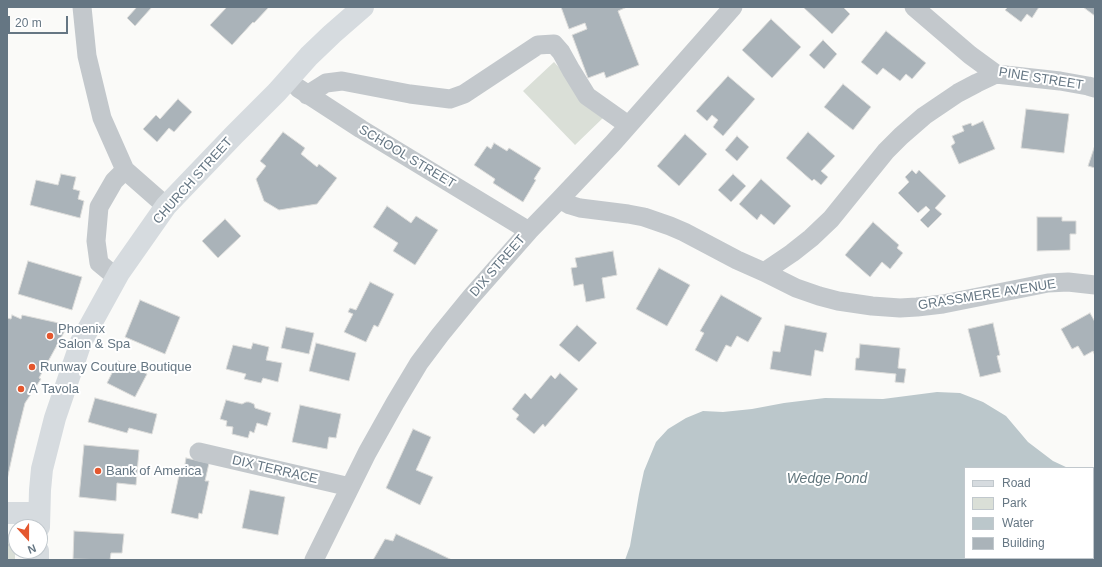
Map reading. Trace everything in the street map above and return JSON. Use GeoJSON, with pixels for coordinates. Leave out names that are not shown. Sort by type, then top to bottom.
{"type":"FeatureCollection","features":[{"type":"Feature","properties":{"kind":"main road","name":"CHURCH STREET"},"geometry":{"type":"LineString","coordinates":[[39,519],[42,469],[55,418],[81,342],[116,277],[166,206],[309,56],[363,7]]}},
{"type":"Feature","properties":{"kind":"main road"},"geometry":{"type":"LineString","coordinates":[[7,512],[35,519]]}},
{"type":"Feature","properties":{"kind":"street"},"geometry":{"type":"LineString","coordinates":[[82,7],[87,56],[102,118],[126,170],[166,206]]}},
{"type":"Feature","properties":{"kind":"street","name":"DIX STREET"},"geometry":{"type":"LineString","coordinates":[[314,560],[350,487],[395,403],[418,364],[454,317],[529,231],[560,200],[733,7]]}},
{"type":"Feature","properties":{"kind":"street","name":"PINE STREET"},"geometry":{"type":"LineString","coordinates":[[914,7],[970,55],[996,74],[1095,88]]}},
{"type":"Feature","properties":{"kind":"street"},"geometry":{"type":"LineString","coordinates":[[308,95],[326,83],[342,81],[410,94],[450,99],[464,94],[538,45],[554,44],[561,52],[587,96],[628,125]]}},
{"type":"Feature","properties":{"kind":"street"},"geometry":{"type":"LineString","coordinates":[[764,272],[792,253],[832,219],[886,151],[924,116],[958,93],[996,74]]}},
{"type":"Feature","properties":{"kind":"street","name":"SCHOOL STREET"},"geometry":{"type":"LineString","coordinates":[[286,81],[361,129],[529,231]]}},
{"type":"Feature","properties":{"kind":"street"},"geometry":{"type":"LineString","coordinates":[[116,277],[99,263],[96,241],[99,207],[114,181],[126,170]]}},
{"type":"Feature","properties":{"kind":"street","name":"GRASSMERE AVENUE"},"geometry":{"type":"LineString","coordinates":[[560,200],[580,208],[644,217],[670,226],[796,288],[838,301],[872,306],[900,308],[917,307],[943,304],[1048,283],[1068,282],[1095,285]]}},
{"type":"Feature","properties":{"kind":"street","name":"DIX TERRACE"},"geometry":{"type":"LineString","coordinates":[[199,452],[350,487]]}},
{"type":"Feature","properties":{"kind":"green space"},"geometry":{"type":"Polygon","coordinates":[[[554,62],[605,116],[575,145],[523,91],[554,62]]]}},
{"type":"Feature","properties":{"kind":"green space"},"geometry":{"type":"Polygon","coordinates":[[[7,533],[8,559],[15,560],[7,560],[7,533]]]}},
{"type":"Feature","properties":{"kind":"water","name":"Wedge Pond"},"geometry":{"type":"Polygon","coordinates":[[[937,392],[960,393],[983,402],[1006,416],[1028,442],[1053,461],[1066,467],[964,467],[964,559],[1094,559],[1094,476],[1095,560],[625,560],[630,546],[644,471],[656,442],[668,429],[686,418],[703,411],[723,412],[752,409],[825,398],[883,399],[937,392]]]}},
{"type":"Feature","properties":{"kind":"building"},"geometry":{"type":"Polygon","coordinates":[[[137,7],[152,7],[135,26],[127,18],[137,7]]]}},
{"type":"Feature","properties":{"kind":"building"},"geometry":{"type":"Polygon","coordinates":[[[227,7],[269,7],[232,45],[210,25],[227,7]]]}},
{"type":"Feature","properties":{"kind":"building"},"geometry":{"type":"Polygon","coordinates":[[[561,7],[627,7],[618,11],[639,65],[606,78],[604,72],[588,78],[572,35],[587,29],[585,23],[569,29],[561,7]]]}},
{"type":"Feature","properties":{"kind":"building"},"geometry":{"type":"Polygon","coordinates":[[[803,7],[843,7],[850,14],[832,34],[803,7]]]}},
{"type":"Feature","properties":{"kind":"building"},"geometry":{"type":"Polygon","coordinates":[[[1008,7],[1039,7],[1032,18],[1027,14],[1021,22],[1005,10],[1008,7]]]}},
{"type":"Feature","properties":{"kind":"building"},"geometry":{"type":"Polygon","coordinates":[[[1083,7],[1095,7],[1095,16],[1083,7]]]}},
{"type":"Feature","properties":{"kind":"building"},"geometry":{"type":"Polygon","coordinates":[[[771,19],[801,47],[772,78],[742,50],[771,19]]]}},
{"type":"Feature","properties":{"kind":"building"},"geometry":{"type":"Polygon","coordinates":[[[886,31],[926,63],[912,79],[906,74],[900,81],[883,68],[877,75],[861,62],[886,31]]]}},
{"type":"Feature","properties":{"kind":"building"},"geometry":{"type":"Polygon","coordinates":[[[823,40],[837,54],[824,69],[809,55],[823,40]]]}},
{"type":"Feature","properties":{"kind":"building"},"geometry":{"type":"Polygon","coordinates":[[[728,76],[755,99],[723,136],[713,127],[718,120],[712,115],[707,121],[696,111],[728,76]]]}},
{"type":"Feature","properties":{"kind":"building"},"geometry":{"type":"Polygon","coordinates":[[[843,84],[871,107],[853,130],[824,107],[843,84]]]}},
{"type":"Feature","properties":{"kind":"building"},"geometry":{"type":"Polygon","coordinates":[[[178,99],[192,112],[174,132],[169,128],[157,142],[143,129],[156,115],[160,119],[178,99]]]}},
{"type":"Feature","properties":{"kind":"building"},"geometry":{"type":"Polygon","coordinates":[[[1026,109],[1069,114],[1064,153],[1021,148],[1026,109]]]}},
{"type":"Feature","properties":{"kind":"building"},"geometry":{"type":"Polygon","coordinates":[[[983,121],[995,149],[959,164],[951,146],[955,143],[952,136],[964,131],[962,126],[971,123],[972,126],[983,121]]]}},
{"type":"Feature","properties":{"kind":"building"},"geometry":{"type":"Polygon","coordinates":[[[283,132],[305,148],[301,154],[317,167],[319,164],[337,178],[317,204],[279,210],[264,201],[256,179],[266,166],[260,161],[283,132]]]}},
{"type":"Feature","properties":{"kind":"building"},"geometry":{"type":"Polygon","coordinates":[[[808,132],[835,156],[821,171],[828,177],[821,185],[814,179],[812,181],[786,158],[808,132]]]}},
{"type":"Feature","properties":{"kind":"building"},"geometry":{"type":"Polygon","coordinates":[[[685,134],[707,154],[679,186],[657,166],[685,134]]]}},
{"type":"Feature","properties":{"kind":"building"},"geometry":{"type":"Polygon","coordinates":[[[737,136],[749,147],[737,161],[725,150],[737,136]]]}},
{"type":"Feature","properties":{"kind":"building"},"geometry":{"type":"Polygon","coordinates":[[[494,143],[507,151],[509,148],[541,168],[523,202],[493,183],[495,179],[474,165],[487,146],[491,149],[494,143]]]}},
{"type":"Feature","properties":{"kind":"building"},"geometry":{"type":"Polygon","coordinates":[[[1095,145],[1095,168],[1088,166],[1095,145]]]}},
{"type":"Feature","properties":{"kind":"building"},"geometry":{"type":"Polygon","coordinates":[[[912,170],[916,174],[919,170],[946,196],[935,208],[942,214],[928,228],[920,220],[930,210],[926,206],[918,213],[898,193],[909,182],[905,177],[912,170]]]}},
{"type":"Feature","properties":{"kind":"building"},"geometry":{"type":"Polygon","coordinates":[[[61,174],[76,177],[73,189],[80,191],[78,199],[84,201],[80,218],[30,205],[36,180],[58,185],[61,174]]]}},
{"type":"Feature","properties":{"kind":"building"},"geometry":{"type":"Polygon","coordinates":[[[733,174],[746,186],[731,202],[718,190],[733,174]]]}},
{"type":"Feature","properties":{"kind":"building"},"geometry":{"type":"Polygon","coordinates":[[[761,179],[791,206],[774,225],[761,214],[757,220],[739,204],[761,179]]]}},
{"type":"Feature","properties":{"kind":"building"},"geometry":{"type":"Polygon","coordinates":[[[387,206],[411,223],[416,216],[438,230],[415,265],[393,251],[398,243],[373,227],[387,206]]]}},
{"type":"Feature","properties":{"kind":"building"},"geometry":{"type":"Polygon","coordinates":[[[1037,217],[1062,217],[1062,221],[1076,221],[1076,234],[1070,234],[1070,250],[1037,251],[1037,217]]]}},
{"type":"Feature","properties":{"kind":"building"},"geometry":{"type":"Polygon","coordinates":[[[225,219],[241,236],[218,258],[202,241],[225,219]]]}},
{"type":"Feature","properties":{"kind":"building"},"geometry":{"type":"Polygon","coordinates":[[[873,222],[899,245],[897,248],[903,253],[890,269],[882,262],[870,277],[845,255],[873,222]]]}},
{"type":"Feature","properties":{"kind":"building"},"geometry":{"type":"Polygon","coordinates":[[[613,251],[617,275],[602,278],[605,298],[586,302],[583,284],[574,286],[571,268],[577,267],[575,258],[613,251]]]}},
{"type":"Feature","properties":{"kind":"building"},"geometry":{"type":"Polygon","coordinates":[[[28,261],[82,277],[72,310],[18,294],[28,261]]]}},
{"type":"Feature","properties":{"kind":"building"},"geometry":{"type":"Polygon","coordinates":[[[659,268],[690,285],[667,326],[636,309],[659,268]]]}},
{"type":"Feature","properties":{"kind":"building"},"geometry":{"type":"Polygon","coordinates":[[[370,282],[394,294],[378,327],[374,325],[366,342],[344,332],[353,314],[348,312],[350,308],[356,310],[370,282]]]}},
{"type":"Feature","properties":{"kind":"building"},"geometry":{"type":"Polygon","coordinates":[[[721,295],[762,318],[748,342],[737,336],[731,347],[726,345],[717,362],[695,350],[704,333],[700,331],[721,295]]]}},
{"type":"Feature","properties":{"kind":"building"},"geometry":{"type":"Polygon","coordinates":[[[140,300],[180,317],[165,354],[125,337],[140,300]]]}},
{"type":"Feature","properties":{"kind":"building"},"geometry":{"type":"Polygon","coordinates":[[[1090,313],[1095,322],[1095,356],[1093,351],[1084,356],[1078,346],[1072,349],[1061,329],[1090,313]]]}},
{"type":"Feature","properties":{"kind":"building"},"geometry":{"type":"Polygon","coordinates":[[[12,315],[21,319],[22,315],[68,325],[39,378],[41,379],[25,403],[7,480],[7,318],[11,319],[12,315]]]}},
{"type":"Feature","properties":{"kind":"building"},"geometry":{"type":"Polygon","coordinates":[[[993,323],[1000,355],[997,356],[1001,372],[980,377],[968,329],[993,323]]]}},
{"type":"Feature","properties":{"kind":"building"},"geometry":{"type":"Polygon","coordinates":[[[577,325],[597,343],[579,362],[559,345],[577,325]]]}},
{"type":"Feature","properties":{"kind":"building"},"geometry":{"type":"Polygon","coordinates":[[[785,325],[827,333],[823,352],[815,350],[811,376],[770,369],[773,351],[780,352],[785,325]]]}},
{"type":"Feature","properties":{"kind":"building"},"geometry":{"type":"Polygon","coordinates":[[[286,327],[314,333],[309,354],[281,348],[286,327]]]}},
{"type":"Feature","properties":{"kind":"building"},"geometry":{"type":"Polygon","coordinates":[[[253,343],[269,347],[266,360],[282,363],[278,382],[263,378],[261,383],[244,379],[246,374],[226,369],[233,345],[251,349],[253,343]]]}},
{"type":"Feature","properties":{"kind":"building"},"geometry":{"type":"Polygon","coordinates":[[[316,343],[356,353],[349,381],[309,371],[316,343]]]}},
{"type":"Feature","properties":{"kind":"building"},"geometry":{"type":"Polygon","coordinates":[[[860,344],[900,348],[898,368],[906,369],[904,383],[895,382],[896,374],[855,370],[856,358],[859,358],[860,344]]]}},
{"type":"Feature","properties":{"kind":"building"},"geometry":{"type":"Polygon","coordinates":[[[118,361],[147,374],[135,397],[107,383],[118,361]]]}},
{"type":"Feature","properties":{"kind":"building"},"geometry":{"type":"Polygon","coordinates":[[[560,373],[578,389],[545,427],[543,424],[534,434],[516,419],[519,415],[512,409],[525,393],[531,399],[551,375],[555,379],[560,373]]]}},
{"type":"Feature","properties":{"kind":"building"},"geometry":{"type":"Polygon","coordinates":[[[95,398],[157,414],[152,434],[129,428],[127,433],[88,422],[95,398]]]}},
{"type":"Feature","properties":{"kind":"building"},"geometry":{"type":"Polygon","coordinates":[[[226,400],[242,404],[249,402],[254,404],[255,408],[271,413],[267,426],[257,423],[254,433],[250,431],[248,438],[232,434],[233,427],[226,426],[227,421],[220,419],[226,400]]]}},
{"type":"Feature","properties":{"kind":"building"},"geometry":{"type":"Polygon","coordinates":[[[300,405],[341,414],[336,438],[329,437],[327,449],[292,442],[300,405]]]}},
{"type":"Feature","properties":{"kind":"building"},"geometry":{"type":"Polygon","coordinates":[[[413,429],[431,437],[416,470],[433,477],[420,505],[386,488],[413,429]]]}},
{"type":"Feature","properties":{"kind":"building"},"geometry":{"type":"Polygon","coordinates":[[[84,445],[139,450],[136,485],[117,483],[116,501],[79,497],[84,445]]]}},
{"type":"Feature","properties":{"kind":"building"},"geometry":{"type":"Polygon","coordinates":[[[186,458],[209,463],[205,481],[209,481],[202,514],[199,513],[198,519],[171,513],[179,475],[183,476],[186,458]]]}},
{"type":"Feature","properties":{"kind":"building"},"geometry":{"type":"Polygon","coordinates":[[[250,490],[285,497],[278,535],[242,528],[250,490]]]}},
{"type":"Feature","properties":{"kind":"building"},"geometry":{"type":"Polygon","coordinates":[[[74,531],[124,534],[122,553],[111,553],[110,560],[73,559],[74,531]]]}},
{"type":"Feature","properties":{"kind":"building"},"geometry":{"type":"Polygon","coordinates":[[[396,534],[452,560],[373,560],[385,539],[393,541],[396,534]]]}},
{"type":"Feature","properties":{"kind":"place","name":"Phoenix Salon & Spa"},"geometry":{"type":"Point","coordinates":[50,336]}},
{"type":"Feature","properties":{"kind":"place","name":"Runway Couture Boutique"},"geometry":{"type":"Point","coordinates":[32,367]}},
{"type":"Feature","properties":{"kind":"place","name":"A Tavola"},"geometry":{"type":"Point","coordinates":[21,389]}},
{"type":"Feature","properties":{"kind":"place","name":"Bank of America"},"geometry":{"type":"Point","coordinates":[98,471]}}]}
